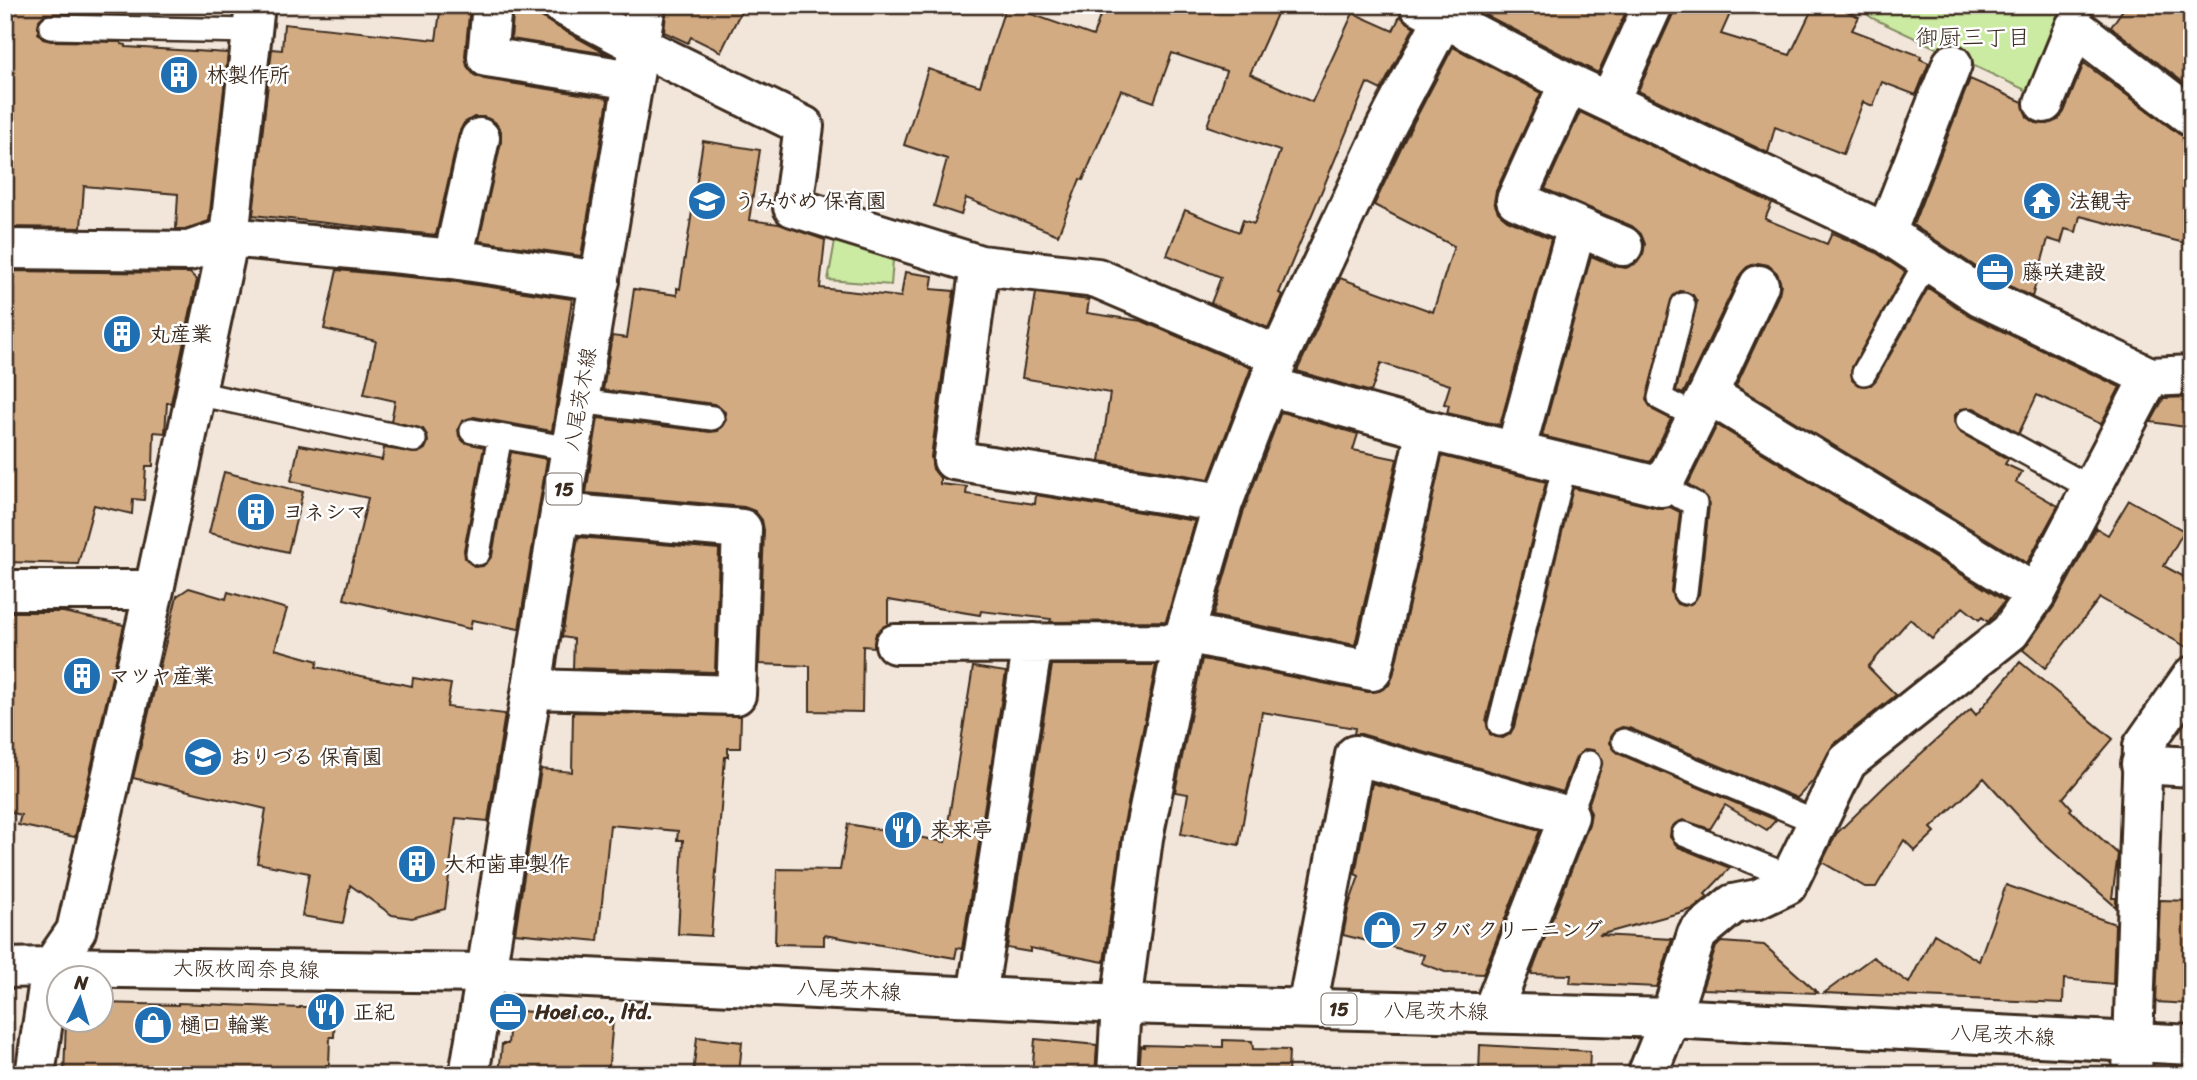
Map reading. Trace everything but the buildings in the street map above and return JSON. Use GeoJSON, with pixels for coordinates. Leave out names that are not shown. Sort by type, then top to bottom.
{"type":"FeatureCollection","features":[{"type":"Feature","properties":{"kind":"street"},"geometry":{"type":"LineString","coordinates":[[492,5],[487,57],[637,63]]}},
{"type":"Feature","properties":{"kind":"street"},"geometry":{"type":"LineString","coordinates":[[562,5],[637,63],[804,126],[793,207],[980,265],[1097,278],[1274,371],[1426,429],[1662,487],[1759,285]]}},
{"type":"Feature","properties":{"kind":"street","name":"八尾茨木線"},"geometry":{"type":"LineString","coordinates":[[646,5],[486,973],[1121,1003],[1671,1018],[2133,1058],[2192,1045]]}},
{"type":"Feature","properties":{"kind":"street"},"geometry":{"type":"LineString","coordinates":[[1609,103],[1653,5]]}},
{"type":"Feature","properties":{"kind":"street"},"geometry":{"type":"LineString","coordinates":[[1117,1075],[1121,1003],[1143,838],[1184,638],[1223,503],[1274,371],[1386,127],[1432,11],[1609,103],[1886,233],[1980,296],[2179,368],[2091,488],[2036,594],[2010,632],[1847,762],[1787,884],[1758,899],[1733,904],[1698,934],[1671,1018],[1647,1075]]}},
{"type":"Feature","properties":{"kind":"street"},"geometry":{"type":"LineString","coordinates":[[53,964],[76,931],[196,393],[229,237],[254,18]]}},
{"type":"Feature","properties":{"kind":"street"},"geometry":{"type":"LineString","coordinates":[[2045,103],[2075,27],[2192,117]]}},
{"type":"Feature","properties":{"kind":"street"},"geometry":{"type":"LineString","coordinates":[[1886,233],[1952,64]]}},
{"type":"Feature","properties":{"kind":"street"},"geometry":{"type":"LineString","coordinates":[[1569,83],[1516,200],[1623,246]]}},
{"type":"Feature","properties":{"kind":"street"},"geometry":{"type":"LineString","coordinates":[[453,258],[480,138]]}},
{"type":"Feature","properties":{"kind":"street"},"geometry":{"type":"LineString","coordinates":[[1515,452],[1577,226]]}},
{"type":"Feature","properties":{"kind":"street"},"geometry":{"type":"LineString","coordinates":[[5,249],[189,251],[229,237],[453,258],[600,281]]}},
{"type":"Feature","properties":{"kind":"street"},"geometry":{"type":"LineString","coordinates":[[980,265],[953,460],[1223,503]]}},
{"type":"Feature","properties":{"kind":"street"},"geometry":{"type":"LineString","coordinates":[[1702,405],[2036,594]]}},
{"type":"Feature","properties":{"kind":"street"},"geometry":{"type":"LineString","coordinates":[[895,644],[1184,638],[1372,671],[1426,429]]}},
{"type":"Feature","properties":{"kind":"street"},"geometry":{"type":"LineString","coordinates":[[531,689],[736,695],[742,529],[560,513]]}},
{"type":"Feature","properties":{"kind":"street"},"geometry":{"type":"LineString","coordinates":[[5,590],[154,590]]}},
{"type":"Feature","properties":{"kind":"street"},"geometry":{"type":"LineString","coordinates":[[977,996],[1033,643]]}},
{"type":"Feature","properties":{"kind":"street"},"geometry":{"type":"LineString","coordinates":[[2133,1058],[2143,746],[2192,676]]}},
{"type":"Feature","properties":{"kind":"street"},"geometry":{"type":"LineString","coordinates":[[1307,1008],[1355,755],[1569,816],[1492,1012]]}},
{"type":"Feature","properties":{"kind":"street"},"geometry":{"type":"LineString","coordinates":[[2141,764],[2192,767]]}},
{"type":"Feature","properties":{"kind":"street","name":"大阪枚岡奈良線"},"geometry":{"type":"LineString","coordinates":[[5,968],[46,967]]}},
{"type":"Feature","properties":{"kind":"street","name":"大阪枚岡奈良線"},"geometry":{"type":"LineString","coordinates":[[116,968],[486,973]]}},
{"type":"Feature","properties":{"kind":"street"},"geometry":{"type":"LineString","coordinates":[[469,1075],[486,973]]}},
{"type":"Feature","properties":{"kind":"street"},"geometry":{"type":"LineString","coordinates":[[35,1075],[46,1001]]}},
{"type":"Feature","properties":{"kind":"lane"},"geometry":{"type":"LineString","coordinates":[[51,27],[254,18]]}},
{"type":"Feature","properties":{"kind":"lane"},"geometry":{"type":"LineString","coordinates":[[1864,373],[1927,261]]}},
{"type":"Feature","properties":{"kind":"lane"},"geometry":{"type":"LineString","coordinates":[[1683,304],[1660,398],[1702,405]]}},
{"type":"Feature","properties":{"kind":"lane"},"geometry":{"type":"LineString","coordinates":[[196,393],[414,440]]}},
{"type":"Feature","properties":{"kind":"lane"},"geometry":{"type":"LineString","coordinates":[[579,401],[712,418]]}},
{"type":"Feature","properties":{"kind":"lane"},"geometry":{"type":"LineString","coordinates":[[1968,421],[2091,488]]}},
{"type":"Feature","properties":{"kind":"lane"},"geometry":{"type":"LineString","coordinates":[[472,431],[571,449]]}},
{"type":"Feature","properties":{"kind":"lane"},"geometry":{"type":"LineString","coordinates":[[478,553],[500,436]]}},
{"type":"Feature","properties":{"kind":"lane"},"geometry":{"type":"LineString","coordinates":[[1500,724],[1565,464]]}},
{"type":"Feature","properties":{"kind":"lane"},"geometry":{"type":"LineString","coordinates":[[1662,487],[1695,504],[1685,592]]}},
{"type":"Feature","properties":{"kind":"lane"},"geometry":{"type":"LineString","coordinates":[[1624,741],[1818,822]]}},
{"type":"Feature","properties":{"kind":"lane"},"geometry":{"type":"LineString","coordinates":[[1569,816],[1589,763]]}},
{"type":"Feature","properties":{"kind":"lane"},"geometry":{"type":"LineString","coordinates":[[1684,834],[1791,877]]}},
{"type":"Feature","properties":{"kind":"green space"},"geometry":{"type":"Polygon","coordinates":[[[1855,5],[2076,5],[2038,96],[1872,18],[1855,5]]]}},
{"type":"Feature","properties":{"kind":"green space"},"geometry":{"type":"Polygon","coordinates":[[[837,230],[894,247],[891,285],[828,280],[837,230]]]}},
{"type":"Feature","properties":{"kind":"place","name":"林製作所"},"geometry":{"type":"Point","coordinates":[179,75]}},
{"type":"Feature","properties":{"kind":"place","name":"うみがめ 保育園"},"geometry":{"type":"Point","coordinates":[707,201]}},
{"type":"Feature","properties":{"kind":"place","name":"法観寺"},"geometry":{"type":"Point","coordinates":[2042,201]}},
{"type":"Feature","properties":{"kind":"place","name":"藤咲建設"},"geometry":{"type":"Point","coordinates":[1995,272]}},
{"type":"Feature","properties":{"kind":"place","name":"丸産業"},"geometry":{"type":"Point","coordinates":[122,334]}},
{"type":"Feature","properties":{"kind":"place","name":"ヨネシマ"},"geometry":{"type":"Point","coordinates":[256,512]}},
{"type":"Feature","properties":{"kind":"place","name":"マツヤ産業"},"geometry":{"type":"Point","coordinates":[82,676]}},
{"type":"Feature","properties":{"kind":"place","name":"おりづる 保育園"},"geometry":{"type":"Point","coordinates":[203,757]}},
{"type":"Feature","properties":{"kind":"place","name":"来来亭"},"geometry":{"type":"Point","coordinates":[903,830]}},
{"type":"Feature","properties":{"kind":"place","name":"大和歯車製作"},"geometry":{"type":"Point","coordinates":[417,864]}},
{"type":"Feature","properties":{"kind":"place","name":"フタバ クリーニング"},"geometry":{"type":"Point","coordinates":[1382,930]}},
{"type":"Feature","properties":{"kind":"place","name":"正紀"},"geometry":{"type":"Point","coordinates":[326,1012]}},
{"type":"Feature","properties":{"kind":"place","name":"Hoei co., ltd."},"geometry":{"type":"Point","coordinates":[508,1012]}},
{"type":"Feature","properties":{"kind":"place","name":"樋口 輪業"},"geometry":{"type":"Point","coordinates":[153,1025]}},
{"type":"Feature","properties":{"kind":"district","name":"御厨三丁目"},"geometry":{"type":"Point","coordinates":[1973,37]}}]}
